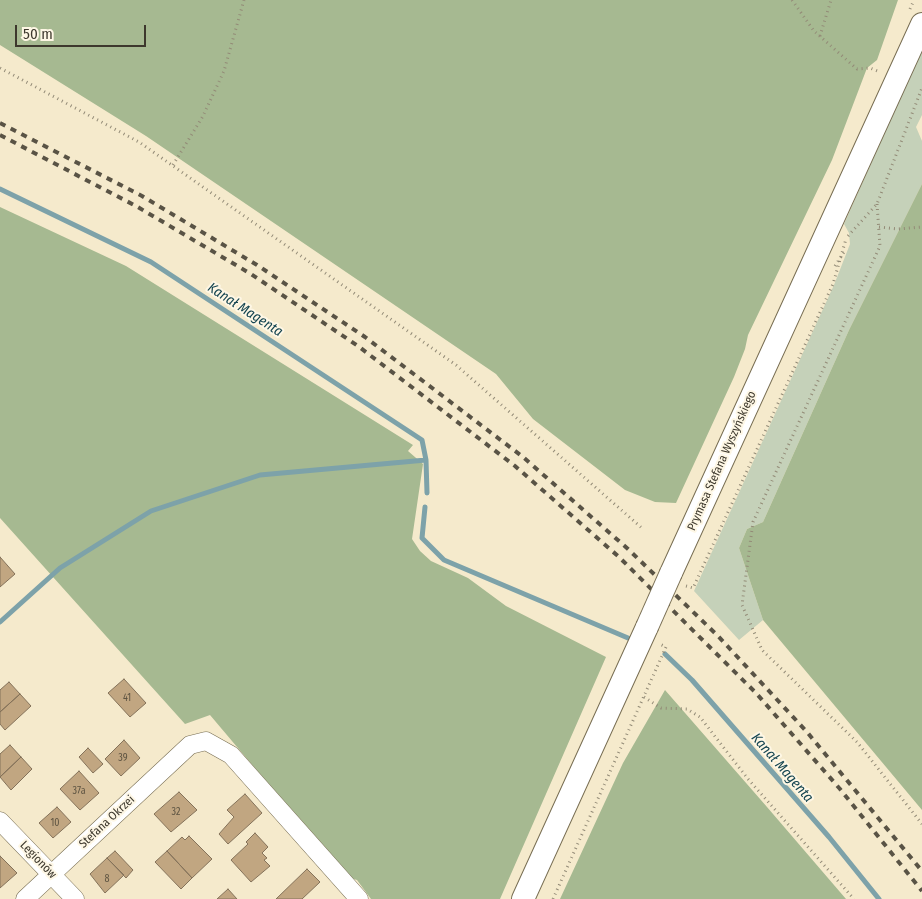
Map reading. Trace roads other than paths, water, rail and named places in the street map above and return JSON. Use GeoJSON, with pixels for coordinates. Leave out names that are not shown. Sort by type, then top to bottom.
{"type":"FeatureCollection","features":[{"type":"Feature","properties":{"kind":"main road","name":"Prymasa Stefana Wyszyńskiego"},"geometry":{"type":"LineString","coordinates":[[523,899],[653,635],[922,24]]}},
{"type":"Feature","properties":{"kind":"street","name":"Stefana Okrzei"},"geometry":{"type":"LineString","coordinates":[[24,899],[190,745],[206,741],[231,755],[359,899]]}},
{"type":"Feature","properties":{"kind":"street","name":"Legionów"},"geometry":{"type":"LineString","coordinates":[[0,821],[75,899]]}},
{"type":"Feature","properties":{"kind":"waterway","name":"Kanał Magenta"},"geometry":{"type":"LineString","coordinates":[[0,189],[151,262],[422,440],[426,460],[427,493]]}},
{"type":"Feature","properties":{"kind":"waterway"},"geometry":{"type":"LineString","coordinates":[[0,622],[60,568],[151,511],[260,475],[426,460]]}},
{"type":"Feature","properties":{"kind":"waterway","name":"Kanał Magenta"},"geometry":{"type":"LineString","coordinates":[[425,507],[422,538],[444,560],[628,638]]}},
{"type":"Feature","properties":{"kind":"waterway","name":"Kanał Magenta"},"geometry":{"type":"LineString","coordinates":[[665,654],[692,680],[829,837],[879,899]]}},
{"type":"Feature","properties":{"kind":"railway"},"geometry":{"type":"LineString","coordinates":[[0,123],[142,196],[257,265],[365,337],[523,457],[628,549],[718,636],[807,732],[922,871]]}},
{"type":"Feature","properties":{"kind":"railway"},"geometry":{"type":"LineString","coordinates":[[0,135],[136,206],[251,274],[358,346],[515,466],[619,557],[756,693],[840,789],[922,891]]}}]}
